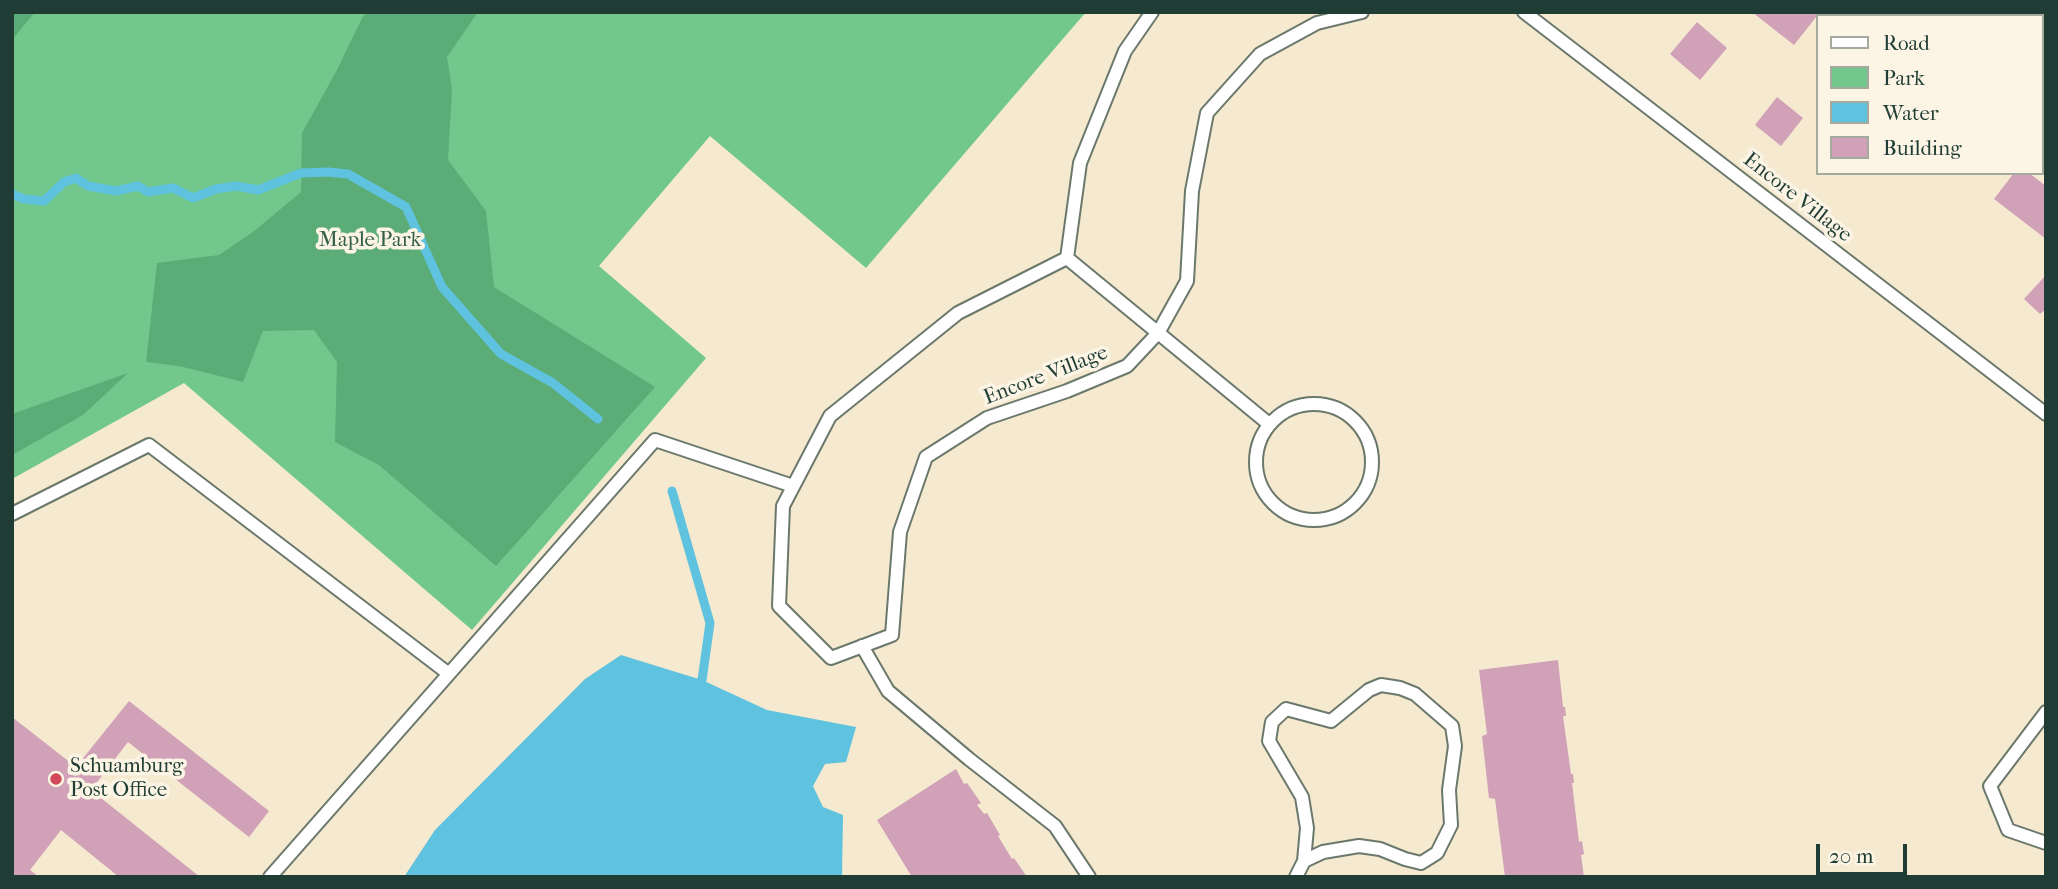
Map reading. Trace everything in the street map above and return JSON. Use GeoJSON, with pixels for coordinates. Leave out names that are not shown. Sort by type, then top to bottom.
{"type":"FeatureCollection","features":[{"type":"Feature","properties":{"kind":"lane"},"geometry":{"type":"LineString","coordinates":[[1152,12],[1125,51],[1080,163],[1067,258],[1269,424]]}},
{"type":"Feature","properties":{"kind":"lane","name":"Encore Village"},"geometry":{"type":"LineString","coordinates":[[1067,258],[958,313],[830,416],[783,506],[779,606],[831,658],[892,635],[900,532],[926,457],[987,418],[1067,391],[1127,366],[1158,333],[1187,281],[1192,191],[1207,113],[1260,54],[1317,23],[1362,12]]}},
{"type":"Feature","properties":{"kind":"lane","name":"Encore Village"},"geometry":{"type":"LineString","coordinates":[[1524,12],[2046,414]]}},
{"type":"Feature","properties":{"kind":"lane"},"geometry":{"type":"LineString","coordinates":[[1303,404],[1323,404],[1342,411],[1358,424],[1368,441],[1373,460],[1370,481],[1360,498],[1346,512],[1329,519],[1310,521],[1292,517],[1276,507],[1264,494],[1256,477],[1255,458],[1259,440],[1269,424],[1284,411],[1303,404]]}},
{"type":"Feature","properties":{"kind":"lane"},"geometry":{"type":"LineString","coordinates":[[270,877],[655,440],[793,485]]}},
{"type":"Feature","properties":{"kind":"lane"},"geometry":{"type":"LineString","coordinates":[[12,514],[149,445],[449,674]]}},
{"type":"Feature","properties":{"kind":"lane"},"geometry":{"type":"LineString","coordinates":[[862,646],[888,691],[1055,826],[1089,877]]}},
{"type":"Feature","properties":{"kind":"lane"},"geometry":{"type":"LineString","coordinates":[[1296,877],[1304,861],[1307,828],[1302,797],[1269,741],[1272,722],[1286,709],[1331,721],[1369,691],[1381,685],[1415,694],[1452,726],[1455,746],[1450,790],[1451,825],[1437,853],[1422,863],[1380,849],[1359,846],[1323,852],[1304,861]]}},
{"type":"Feature","properties":{"kind":"lane"},"geometry":{"type":"LineString","coordinates":[[2046,712],[1990,786],[2008,830],[2046,843]]}},
{"type":"Feature","properties":{"kind":"green space","name":"Maple Park"},"geometry":{"type":"Polygon","coordinates":[[[12,12],[1086,12],[866,268],[710,136],[599,266],[706,358],[472,630],[184,383],[12,479],[12,12]]]}},
{"type":"Feature","properties":{"kind":"green space"},"geometry":{"type":"Polygon","coordinates":[[[12,12],[35,12],[12,40],[12,12]]]}},
{"type":"Feature","properties":{"kind":"green space"},"geometry":{"type":"Polygon","coordinates":[[[367,12],[478,12],[447,57],[452,89],[448,160],[486,211],[494,287],[655,387],[496,566],[379,465],[335,442],[337,362],[314,330],[263,331],[243,382],[179,366],[146,362],[157,263],[219,255],[253,232],[301,192],[302,133],[367,12]]]}},
{"type":"Feature","properties":{"kind":"green space"},"geometry":{"type":"Polygon","coordinates":[[[128,373],[83,415],[12,455],[12,414],[128,373]]]}},
{"type":"Feature","properties":{"kind":"water"},"geometry":{"type":"Polygon","coordinates":[[[621,655],[702,680],[767,710],[856,727],[846,762],[825,764],[813,786],[823,807],[843,815],[842,877],[404,877],[435,830],[585,679],[621,655]]]}},
{"type":"Feature","properties":{"kind":"building"},"geometry":{"type":"Polygon","coordinates":[[[1752,12],[1820,12],[1794,45],[1752,12]]]}},
{"type":"Feature","properties":{"kind":"building"},"geometry":{"type":"Polygon","coordinates":[[[1697,22],[1727,48],[1700,80],[1670,54],[1697,22]]]}},
{"type":"Feature","properties":{"kind":"building"},"geometry":{"type":"Polygon","coordinates":[[[1777,97],[1803,118],[1781,146],[1755,125],[1777,97]]]}},
{"type":"Feature","properties":{"kind":"building"},"geometry":{"type":"Polygon","coordinates":[[[2012,175],[2032,175],[2046,186],[2046,239],[1994,199],[2012,175]]]}},
{"type":"Feature","properties":{"kind":"building"},"geometry":{"type":"Polygon","coordinates":[[[2046,275],[2046,309],[2040,314],[2024,299],[2046,275]]]}},
{"type":"Feature","properties":{"kind":"building"},"geometry":{"type":"Polygon","coordinates":[[[1558,660],[1579,842],[1582,841],[1584,854],[1581,855],[1584,877],[1505,877],[1495,799],[1489,798],[1482,736],[1487,734],[1479,670],[1558,660]]]}},
{"type":"Feature","properties":{"kind":"building","name":"Schuamburg Post Office"},"geometry":{"type":"Polygon","coordinates":[[[129,701],[269,811],[249,837],[128,742],[91,790],[200,877],[119,877],[61,830],[30,870],[39,877],[12,877],[12,717],[76,767],[129,701]]]}},
{"type":"Feature","properties":{"kind":"building"},"geometry":{"type":"Polygon","coordinates":[[[956,769],[964,784],[967,783],[981,803],[977,805],[984,814],[987,813],[1012,859],[1014,858],[1027,877],[912,877],[877,820],[956,769]]]}},
{"type":"Feature","properties":{"kind":"waterway"},"geometry":{"type":"LineString","coordinates":[[12,194],[24,199],[44,201],[64,182],[76,178],[88,186],[116,191],[138,186],[148,192],[173,188],[193,198],[216,189],[236,186],[258,190],[301,173],[348,174],[406,207],[442,287],[501,354],[553,383],[598,419]]}},
{"type":"Feature","properties":{"kind":"waterway"},"geometry":{"type":"LineString","coordinates":[[672,491],[710,623],[702,680]]}},
{"type":"Feature","properties":{"kind":"place","name":"Schuamburg Post Office"},"geometry":{"type":"Point","coordinates":[56,779]}}]}
